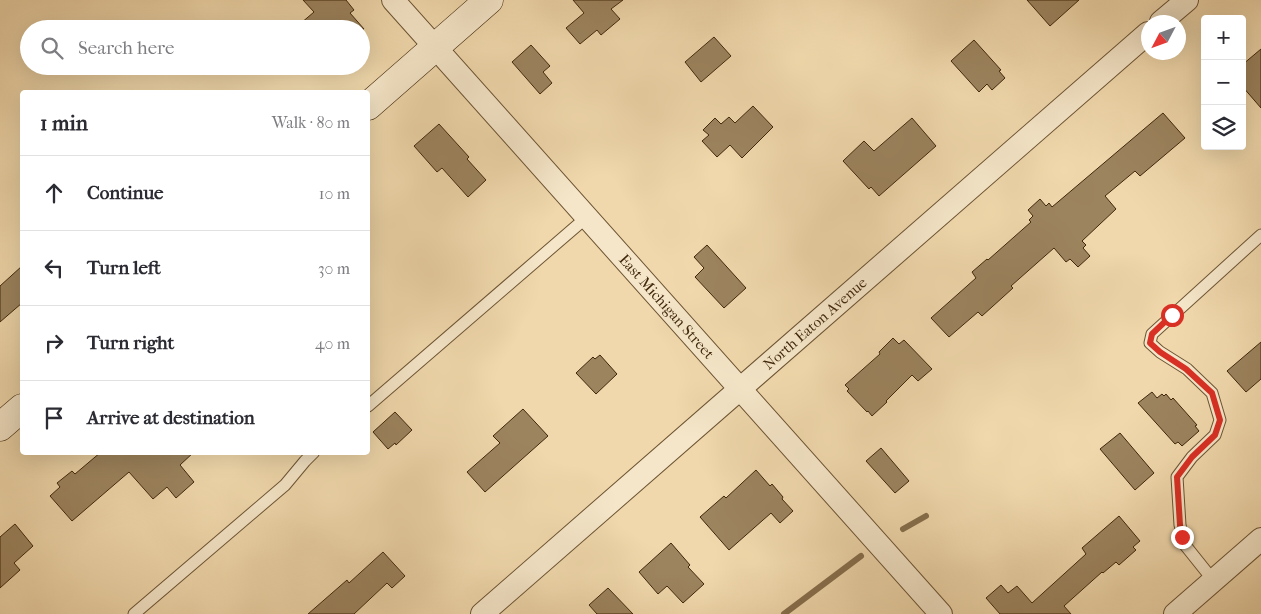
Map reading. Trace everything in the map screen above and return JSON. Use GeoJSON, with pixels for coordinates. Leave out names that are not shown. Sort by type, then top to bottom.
{"type":"FeatureCollection","features":[{"type":"Feature","properties":{"kind":"street","name":"East Michigan Street"},"geometry":{"type":"LineString","coordinates":[[393,0],[941,614]]}},
{"type":"Feature","properties":{"kind":"street"},"geometry":{"type":"LineString","coordinates":[[370,104],[489,0]]}},
{"type":"Feature","properties":{"kind":"street"},"geometry":{"type":"LineString","coordinates":[[1169,15],[1187,0]]}},
{"type":"Feature","properties":{"kind":"street","name":"North Eaton Avenue"},"geometry":{"type":"LineString","coordinates":[[482,614],[1141,39]]}},
{"type":"Feature","properties":{"kind":"street"},"geometry":{"type":"LineString","coordinates":[[0,428],[20,410]]}},
{"type":"Feature","properties":{"kind":"street"},"geometry":{"type":"LineString","coordinates":[[1175,614],[1261,539]]}},
{"type":"Feature","properties":{"kind":"lane"},"geometry":{"type":"LineString","coordinates":[[370,404],[586,217]]}},
{"type":"Feature","properties":{"kind":"lane"},"geometry":{"type":"LineString","coordinates":[[1213,580],[1185,545],[1180,525],[1177,477],[1192,457],[1215,435],[1220,420],[1212,393],[1186,369],[1150,343],[1152,334],[1261,235]]}},
{"type":"Feature","properties":{"kind":"lane"},"geometry":{"type":"LineString","coordinates":[[134,614],[285,485],[311,455]]}},
{"type":"Feature","properties":{"kind":"building"},"geometry":{"type":"Polygon","coordinates":[[[303,0],[346,0],[354,10],[350,13],[356,20],[305,20],[314,12],[303,0]]]}},
{"type":"Feature","properties":{"kind":"building"},"geometry":{"type":"Polygon","coordinates":[[[573,0],[623,0],[611,9],[620,19],[601,35],[597,30],[580,44],[566,28],[584,13],[573,0]]]}},
{"type":"Feature","properties":{"kind":"building"},"geometry":{"type":"Polygon","coordinates":[[[1027,0],[1079,0],[1050,26],[1027,0]]]}},
{"type":"Feature","properties":{"kind":"building"},"geometry":{"type":"Polygon","coordinates":[[[714,37],[731,56],[701,82],[685,62],[714,37]]]}},
{"type":"Feature","properties":{"kind":"building"},"geometry":{"type":"Polygon","coordinates":[[[974,40],[1001,70],[999,71],[1005,78],[992,90],[987,84],[979,92],[951,61],[974,40]]]}},
{"type":"Feature","properties":{"kind":"building"},"geometry":{"type":"Polygon","coordinates":[[[531,45],[550,66],[543,72],[552,83],[540,94],[512,62],[531,45]]]}},
{"type":"Feature","properties":{"kind":"building"},"geometry":{"type":"Polygon","coordinates":[[[1261,49],[1261,108],[1246,91],[1246,62],[1261,49]]]}},
{"type":"Feature","properties":{"kind":"building"},"geometry":{"type":"Polygon","coordinates":[[[753,106],[773,127],[742,158],[730,145],[717,157],[702,141],[709,135],[703,130],[715,118],[721,124],[729,117],[735,123],[753,106]]]}},
{"type":"Feature","properties":{"kind":"building"},"geometry":{"type":"Polygon","coordinates":[[[1163,113],[1185,138],[1140,176],[1135,171],[1105,196],[1116,209],[1082,241],[1086,245],[1083,248],[1090,256],[1078,267],[1070,259],[1066,262],[1054,248],[1011,286],[1013,288],[982,316],[978,312],[949,337],[931,318],[976,278],[972,272],[1031,222],[1029,220],[1033,216],[1028,210],[1040,199],[1046,206],[1049,203],[1052,207],[1163,113]]]}},
{"type":"Feature","properties":{"kind":"building"},"geometry":{"type":"Polygon","coordinates":[[[912,118],[936,146],[879,196],[871,187],[869,189],[843,161],[864,141],[874,151],[912,118]]]}},
{"type":"Feature","properties":{"kind":"building"},"geometry":{"type":"Polygon","coordinates":[[[439,124],[469,157],[467,159],[486,180],[468,197],[442,168],[437,172],[414,146],[439,124]]]}},
{"type":"Feature","properties":{"kind":"building"},"geometry":{"type":"Polygon","coordinates":[[[707,245],[746,288],[724,308],[695,277],[704,268],[694,257],[707,245]]]}},
{"type":"Feature","properties":{"kind":"building"},"geometry":{"type":"Polygon","coordinates":[[[20,268],[20,305],[0,322],[0,286],[20,268]]]}},
{"type":"Feature","properties":{"kind":"building"},"geometry":{"type":"Polygon","coordinates":[[[893,338],[899,344],[904,340],[932,369],[918,381],[912,375],[872,416],[847,391],[849,389],[845,385],[880,354],[879,352],[893,338]]]}},
{"type":"Feature","properties":{"kind":"building"},"geometry":{"type":"Polygon","coordinates":[[[1261,342],[1261,379],[1246,392],[1227,371],[1261,342]]]}},
{"type":"Feature","properties":{"kind":"building"},"geometry":{"type":"Polygon","coordinates":[[[600,355],[617,374],[596,394],[576,373],[593,357],[595,359],[600,355]]]}},
{"type":"Feature","properties":{"kind":"building"},"geometry":{"type":"Polygon","coordinates":[[[1152,392],[1157,398],[1162,394],[1164,396],[1166,394],[1171,400],[1173,398],[1197,425],[1195,426],[1199,431],[1182,446],[1178,442],[1175,444],[1138,403],[1152,392]]]}},
{"type":"Feature","properties":{"kind":"building"},"geometry":{"type":"Polygon","coordinates":[[[523,409],[548,436],[485,492],[467,472],[500,443],[493,436],[523,409]]]}},
{"type":"Feature","properties":{"kind":"building"},"geometry":{"type":"Polygon","coordinates":[[[395,412],[412,430],[396,445],[395,443],[388,449],[373,432],[395,412]]]}},
{"type":"Feature","properties":{"kind":"building"},"geometry":{"type":"Polygon","coordinates":[[[1120,433],[1154,473],[1135,490],[1100,449],[1120,433]]]}},
{"type":"Feature","properties":{"kind":"building"},"geometry":{"type":"Polygon","coordinates":[[[881,448],[909,481],[895,493],[866,461],[881,448]]]}},
{"type":"Feature","properties":{"kind":"building"},"geometry":{"type":"Polygon","coordinates":[[[97,455],[191,455],[180,465],[194,482],[176,498],[167,487],[153,499],[129,472],[72,521],[50,496],[60,487],[57,483],[72,471],[75,474],[97,455]]]}},
{"type":"Feature","properties":{"kind":"building"},"geometry":{"type":"Polygon","coordinates":[[[756,470],[770,486],[772,484],[793,511],[780,523],[771,513],[729,550],[700,517],[724,496],[726,498],[756,470]]]}},
{"type":"Feature","properties":{"kind":"building"},"geometry":{"type":"Polygon","coordinates":[[[1119,516],[1140,541],[1133,547],[1136,550],[1119,565],[1116,562],[1102,572],[1064,606],[1071,614],[1000,614],[986,598],[1001,585],[1008,593],[1017,586],[1032,603],[1086,554],[1082,548],[1119,516]]]}},
{"type":"Feature","properties":{"kind":"building"},"geometry":{"type":"Polygon","coordinates":[[[15,524],[33,546],[14,563],[20,570],[0,588],[0,537],[15,524]]]}},
{"type":"Feature","properties":{"kind":"building"},"geometry":{"type":"Polygon","coordinates":[[[671,543],[690,565],[688,567],[704,584],[683,603],[667,586],[658,594],[639,572],[671,543]]]}},
{"type":"Feature","properties":{"kind":"building"},"geometry":{"type":"Polygon","coordinates":[[[383,552],[405,576],[392,588],[387,583],[354,614],[308,614],[347,580],[349,583],[383,552]]]}},
{"type":"Feature","properties":{"kind":"building"},"geometry":{"type":"Polygon","coordinates":[[[608,588],[633,614],[597,614],[589,605],[608,588]]]}},
{"type":"Feature","properties":{"kind":"waterway"},"geometry":{"type":"LineString","coordinates":[[903,529],[926,516]]}},
{"type":"Feature","properties":{"kind":"waterway"},"geometry":{"type":"LineString","coordinates":[[784,614],[861,556]]}},
{"type":"Feature","properties":{"kind":"route"},"geometry":{"type":"LineString","coordinates":[[1172,315],[1152,334],[1150,343],[1186,369],[1212,393],[1220,420],[1215,435],[1192,457],[1177,477],[1182,537]]}}]}
